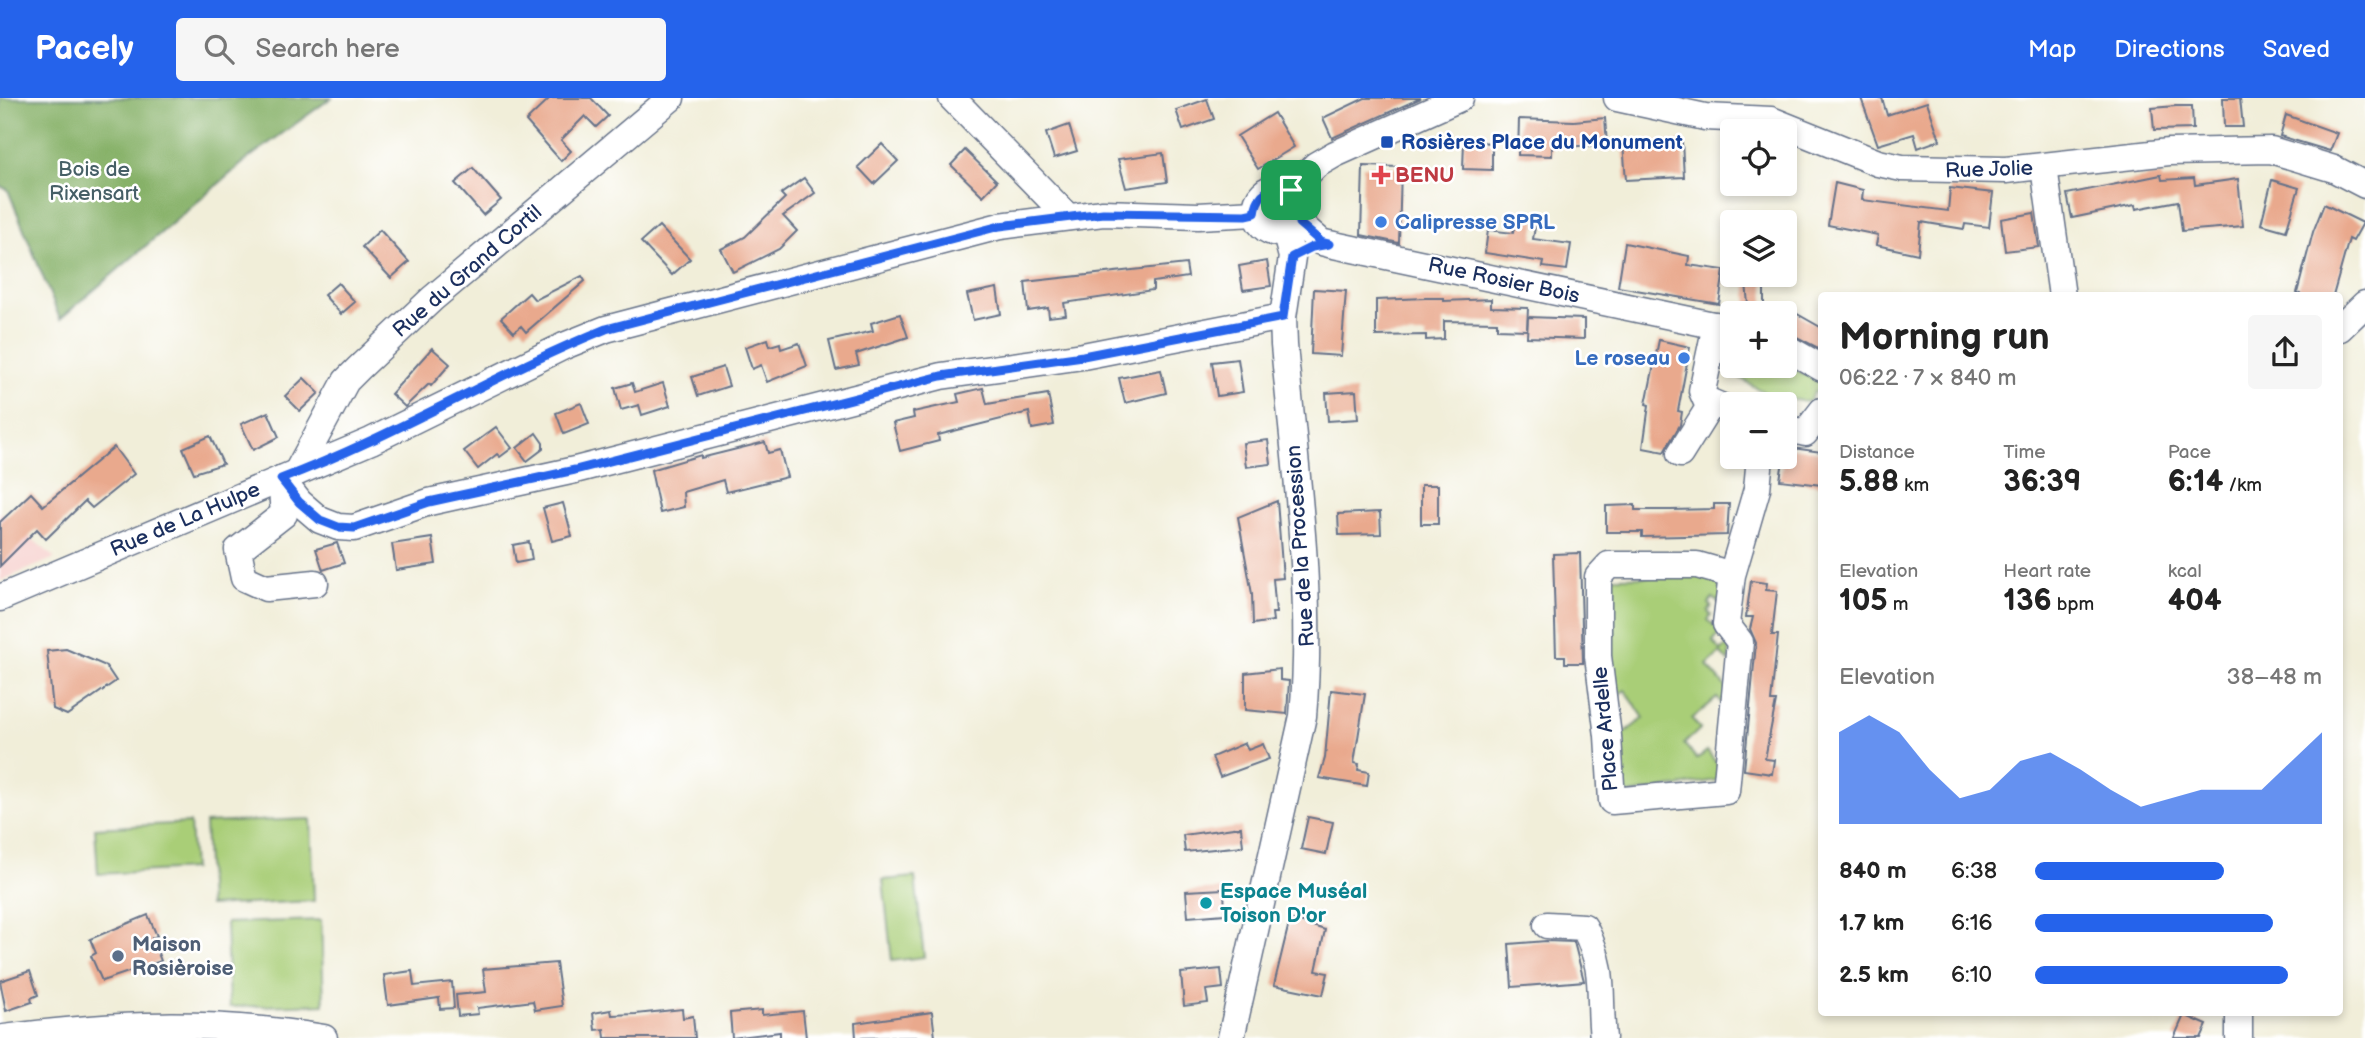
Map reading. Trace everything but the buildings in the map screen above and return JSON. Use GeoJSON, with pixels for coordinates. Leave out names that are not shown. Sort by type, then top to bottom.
{"type":"FeatureCollection","features":[{"type":"Feature","properties":{"kind":"street","name":"Rue du Grand Cortil"},"geometry":{"type":"LineString","coordinates":[[289,475],[346,382],[376,352],[432,299],[671,98]]}},
{"type":"Feature","properties":{"kind":"street"},"geometry":{"type":"LineString","coordinates":[[953,98],[1039,183],[1068,217]]}},
{"type":"Feature","properties":{"kind":"street"},"geometry":{"type":"LineString","coordinates":[[1291,190],[1302,204],[1292,227],[1264,228],[1255,213],[1256,202],[1270,189],[1291,190],[1316,165],[1335,154],[1460,98]]}},
{"type":"Feature","properties":{"kind":"street","name":"Rue Jolie"},"geometry":{"type":"LineString","coordinates":[[1618,98],[1705,117],[1771,120],[1878,163],[1902,169],[1990,170],[2044,167],[2169,152],[2270,150],[2334,169],[2365,185]]}},
{"type":"Feature","properties":{"kind":"street"},"geometry":{"type":"LineString","coordinates":[[2044,167],[2061,292]]}},
{"type":"Feature","properties":{"kind":"street","name":"Rue de La Hulpe"},"geometry":{"type":"LineString","coordinates":[[0,598],[371,441],[564,346],[606,329],[1000,226],[1103,213],[1198,216],[1255,213]]}},
{"type":"Feature","properties":{"kind":"street","name":"Rue Rosier Bois"},"geometry":{"type":"LineString","coordinates":[[1292,227],[1329,244],[1720,326]]}},
{"type":"Feature","properties":{"kind":"street","name":"Rue de la Procession"},"geometry":{"type":"LineString","coordinates":[[1231,1038],[1303,716],[1307,667],[1304,568],[1283,317],[1292,257],[1292,227]]}},
{"type":"Feature","properties":{"kind":"street"},"geometry":{"type":"LineString","coordinates":[[1292,257],[1312,247],[1329,244]]}},
{"type":"Feature","properties":{"kind":"street"},"geometry":{"type":"LineString","coordinates":[[2343,325],[2365,304]]}},
{"type":"Feature","properties":{"kind":"street"},"geometry":{"type":"LineString","coordinates":[[289,475],[299,502],[320,520],[338,527],[354,528],[429,502],[575,470],[941,376],[1083,356],[1283,317]]}},
{"type":"Feature","properties":{"kind":"street","name":"Rue Rosier Bois"},"geometry":{"type":"LineString","coordinates":[[1720,336],[1702,379],[1702,391],[1706,400],[1720,406]]}},
{"type":"Feature","properties":{"kind":"street"},"geometry":{"type":"LineString","coordinates":[[1797,354],[1818,366]]}},
{"type":"Feature","properties":{"kind":"street","name":"Rue Rosier Bois"},"geometry":{"type":"LineString","coordinates":[[1680,454],[1720,409]]}},
{"type":"Feature","properties":{"kind":"street"},"geometry":{"type":"LineString","coordinates":[[1797,431],[1805,433],[1818,416]]}},
{"type":"Feature","properties":{"kind":"street"},"geometry":{"type":"LineString","coordinates":[[1732,575],[1757,489],[1759,469]]}},
{"type":"Feature","properties":{"kind":"street"},"geometry":{"type":"LineString","coordinates":[[289,475],[284,514],[238,550],[244,578],[267,588],[315,583]]}},
{"type":"Feature","properties":{"kind":"street","name":"Place Ardelle"},"geometry":{"type":"LineString","coordinates":[[1609,565],[1697,565],[1732,575],[1726,624],[1740,642],[1726,791],[1612,801],[1608,736],[1598,656],[1598,577],[1609,565]]}},
{"type":"Feature","properties":{"kind":"street"},"geometry":{"type":"LineString","coordinates":[[1547,925],[1584,927],[1598,954],[1604,1003],[1603,1038]]}},
{"type":"Feature","properties":{"kind":"street"},"geometry":{"type":"LineString","coordinates":[[2239,1016],[2239,1038]]}},
{"type":"Feature","properties":{"kind":"street"},"geometry":{"type":"LineString","coordinates":[[4,1038],[88,1027],[153,1024],[269,1029],[324,1038]]}},
{"type":"Feature","properties":{"kind":"shaded area"},"geometry":{"type":"Polygon","coordinates":[[[0,512],[55,558],[0,581],[0,512]]]}},
{"type":"Feature","properties":{"kind":"green space","name":"Bois de Rixensart"},"geometry":{"type":"Polygon","coordinates":[[[0,98],[331,98],[250,157],[60,319],[8,190],[0,186],[0,98]]]}},
{"type":"Feature","properties":{"kind":"green space"},"geometry":{"type":"Polygon","coordinates":[[[1797,370],[1818,381],[1818,392],[1815,391],[1809,402],[1797,400],[1797,392],[1764,392],[1740,378],[1797,378],[1797,370]]]}},
{"type":"Feature","properties":{"kind":"green space"},"geometry":{"type":"Polygon","coordinates":[[[1711,576],[1726,589],[1724,606],[1713,598],[1709,604],[1712,606],[1708,612],[1711,615],[1708,620],[1722,631],[1713,641],[1721,651],[1730,643],[1729,662],[1720,653],[1707,665],[1731,693],[1726,708],[1717,698],[1692,719],[1700,729],[1684,744],[1697,759],[1707,751],[1723,771],[1723,779],[1617,796],[1615,740],[1644,718],[1625,690],[1614,697],[1611,694],[1608,586],[1611,577],[1711,576]]]}},
{"type":"Feature","properties":{"kind":"green space"},"geometry":{"type":"Polygon","coordinates":[[[311,819],[314,901],[209,906],[205,823],[311,819]]]}},
{"type":"Feature","properties":{"kind":"green space"},"geometry":{"type":"Polygon","coordinates":[[[190,823],[193,869],[98,874],[95,828],[190,823]]]}},
{"type":"Feature","properties":{"kind":"green space"},"geometry":{"type":"Polygon","coordinates":[[[915,877],[924,957],[892,961],[883,880],[915,877]]]}},
{"type":"Feature","properties":{"kind":"green space"},"geometry":{"type":"Polygon","coordinates":[[[321,920],[324,1004],[229,1007],[226,923],[321,920]]]}},
{"type":"Feature","properties":{"kind":"place","name":"Rosières Place du Monument"},"geometry":{"type":"Point","coordinates":[1387,142]}},
{"type":"Feature","properties":{"kind":"place","name":"BENU"},"geometry":{"type":"Point","coordinates":[1381,175]}},
{"type":"Feature","properties":{"kind":"place","name":"Calipresse SPRL"},"geometry":{"type":"Point","coordinates":[1381,222]}},
{"type":"Feature","properties":{"kind":"place","name":"Le roseau"},"geometry":{"type":"Point","coordinates":[1684,358]}},
{"type":"Feature","properties":{"kind":"place","name":"Espace Muséal Toison D'or"},"geometry":{"type":"Point","coordinates":[1206,903]}},
{"type":"Feature","properties":{"kind":"place","name":"Maison Rosièroise"},"geometry":{"type":"Point","coordinates":[118,956]}},
{"type":"Feature","properties":{"kind":"route"},"geometry":{"type":"LineString","coordinates":[[1280,187],[1291,190],[1302,204],[1303,214],[1299,223],[1321,242],[1329,244],[1312,247],[1292,257],[1283,317],[1083,356],[941,376],[575,470],[522,479],[429,502],[354,528],[338,527],[320,520],[299,502],[281,479],[371,441],[564,346],[628,322],[781,285],[1000,226],[1103,213],[1246,215],[1255,213],[1256,202],[1270,189],[1280,187]]}}]}
